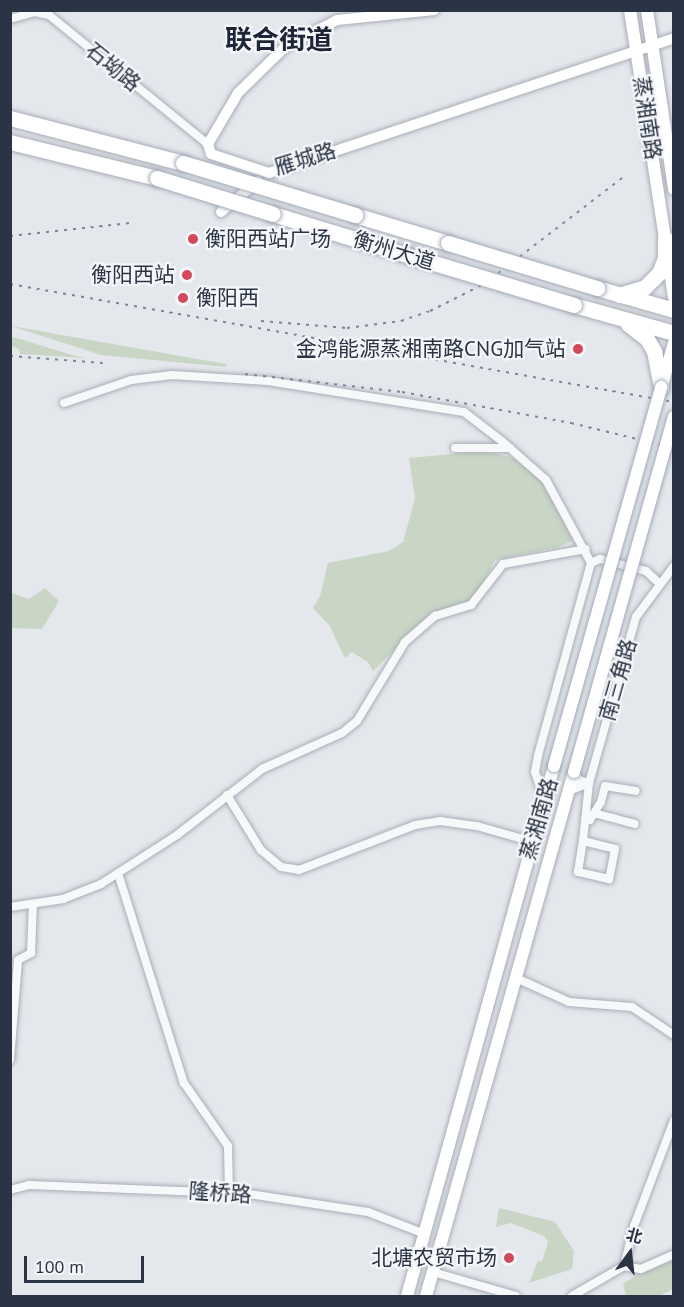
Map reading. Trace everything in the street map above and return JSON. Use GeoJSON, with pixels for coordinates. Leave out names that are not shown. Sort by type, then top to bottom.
{"type":"FeatureCollection","features":[{"type":"Feature","properties":{"kind":"highway","name":"衡州大道"},"geometry":{"type":"LineString","coordinates":[[10,118],[43,124],[183,163],[674,310]]}},
{"type":"Feature","properties":{"kind":"highway"},"geometry":{"type":"LineString","coordinates":[[38,147],[34,134],[43,124]]}},
{"type":"Feature","properties":{"kind":"highway","name":"衡州大道"},"geometry":{"type":"LineString","coordinates":[[10,142],[38,147],[157,178],[574,306],[674,333]]}},
{"type":"Feature","properties":{"kind":"highway"},"geometry":{"type":"LineString","coordinates":[[619,295],[645,287],[659,273],[665,258],[665,238]]}},
{"type":"Feature","properties":{"kind":"highway"},"geometry":{"type":"LineString","coordinates":[[615,317],[647,339],[659,364],[661,387]]}},
{"type":"Feature","properties":{"kind":"main road","name":"蒸湘南路"},"geometry":{"type":"LineString","coordinates":[[630,10],[674,298]]}},
{"type":"Feature","properties":{"kind":"main road","name":"蒸湘南路"},"geometry":{"type":"LineString","coordinates":[[647,10],[674,189]]}},
{"type":"Feature","properties":{"kind":"main road","name":"蒸湘南路"},"geometry":{"type":"LineString","coordinates":[[407,1296],[674,343]]}},
{"type":"Feature","properties":{"kind":"main road","name":"蒸湘南路"},"geometry":{"type":"LineString","coordinates":[[426,1296],[674,417]]}},
{"type":"Feature","properties":{"kind":"street"},"geometry":{"type":"LineString","coordinates":[[208,144],[238,93],[285,47],[337,20],[434,10]]}},
{"type":"Feature","properties":{"kind":"street","name":"石坳路"},"geometry":{"type":"LineString","coordinates":[[10,19],[34,12],[49,15],[208,144]]}},
{"type":"Feature","properties":{"kind":"street","name":"雁城路"},"geometry":{"type":"LineString","coordinates":[[208,144],[213,152],[267,171],[674,36]]}},
{"type":"Feature","properties":{"kind":"street"},"geometry":{"type":"LineString","coordinates":[[221,212],[267,171]]}},
{"type":"Feature","properties":{"kind":"street"},"geometry":{"type":"LineString","coordinates":[[64,403],[131,380],[172,375],[268,381],[464,412],[510,448],[546,480],[586,549],[591,563],[535,772],[545,800]]}},
{"type":"Feature","properties":{"kind":"street"},"geometry":{"type":"LineString","coordinates":[[456,448],[510,448]]}},
{"type":"Feature","properties":{"kind":"street"},"geometry":{"type":"LineString","coordinates":[[10,907],[63,899],[118,873],[262,769],[342,733],[357,721],[405,642],[435,616],[471,605],[503,564],[586,549]]}},
{"type":"Feature","properties":{"kind":"street"},"geometry":{"type":"LineString","coordinates":[[591,563],[600,559],[646,571],[659,583]]}},
{"type":"Feature","properties":{"kind":"street","name":"南三角路"},"geometry":{"type":"LineString","coordinates":[[583,841],[615,849],[609,879],[578,872],[589,783],[636,617],[659,583],[674,566]]}},
{"type":"Feature","properties":{"kind":"street"},"geometry":{"type":"LineString","coordinates":[[535,772],[545,775],[554,766]]}},
{"type":"Feature","properties":{"kind":"street"},"geometry":{"type":"LineString","coordinates":[[574,772],[579,780],[589,783]]}},
{"type":"Feature","properties":{"kind":"street"},"geometry":{"type":"LineString","coordinates":[[569,791],[589,783]]}},
{"type":"Feature","properties":{"kind":"street"},"geometry":{"type":"LineString","coordinates":[[585,821],[594,813],[608,784],[636,791]]}},
{"type":"Feature","properties":{"kind":"street"},"geometry":{"type":"LineString","coordinates":[[227,795],[261,850],[282,867],[299,870],[415,825],[440,821],[477,826],[533,842]]}},
{"type":"Feature","properties":{"kind":"street"},"geometry":{"type":"LineString","coordinates":[[594,813],[635,824]]}},
{"type":"Feature","properties":{"kind":"street"},"geometry":{"type":"LineString","coordinates":[[118,873],[184,1083],[228,1146],[229,1193]]}},
{"type":"Feature","properties":{"kind":"street"},"geometry":{"type":"LineString","coordinates":[[10,1060],[18,960],[31,953],[33,904]]}},
{"type":"Feature","properties":{"kind":"street"},"geometry":{"type":"LineString","coordinates":[[516,978],[569,1002],[632,1007],[674,1035]]}},
{"type":"Feature","properties":{"kind":"street"},"geometry":{"type":"LineString","coordinates":[[624,1266],[633,1226],[674,1120]]}},
{"type":"Feature","properties":{"kind":"street","name":"隆桥路"},"geometry":{"type":"LineString","coordinates":[[10,1190],[29,1185],[229,1193],[368,1212],[425,1234]]}},
{"type":"Feature","properties":{"kind":"street"},"geometry":{"type":"LineString","coordinates":[[572,1296],[624,1266],[640,1269],[674,1254]]}},
{"type":"Feature","properties":{"kind":"street"},"geometry":{"type":"LineString","coordinates":[[433,1272],[516,1296]]}},
{"type":"Feature","properties":{"kind":"green space"},"geometry":{"type":"Polygon","coordinates":[[[11,326],[226,364],[227,367],[101,355],[11,326]]]}},
{"type":"Feature","properties":{"kind":"green space"},"geometry":{"type":"Polygon","coordinates":[[[10,336],[86,358],[20,354],[19,349],[11,346],[10,336]]]}},
{"type":"Feature","properties":{"kind":"green space"},"geometry":{"type":"Polygon","coordinates":[[[485,451],[513,458],[541,480],[573,540],[559,547],[495,560],[478,593],[470,600],[431,613],[373,671],[368,662],[352,652],[345,658],[329,625],[313,608],[320,596],[328,563],[389,551],[403,542],[415,499],[409,458],[485,451]]]}},
{"type":"Feature","properties":{"kind":"green space"},"geometry":{"type":"Polygon","coordinates":[[[45,588],[59,601],[42,629],[11,628],[11,593],[29,599],[45,588]]]}},
{"type":"Feature","properties":{"kind":"green space"},"geometry":{"type":"Polygon","coordinates":[[[499,1208],[555,1222],[574,1251],[572,1269],[529,1283],[538,1261],[542,1262],[548,1242],[544,1236],[511,1223],[496,1227],[499,1208]]]}},
{"type":"Feature","properties":{"kind":"green space"},"geometry":{"type":"Polygon","coordinates":[[[673,1260],[673,1289],[659,1296],[626,1296],[623,1284],[641,1272],[673,1260]]]}},
{"type":"Feature","properties":{"kind":"railway"},"geometry":{"type":"LineString","coordinates":[[261,321],[347,328],[401,321],[430,311],[484,284],[622,178]]}},
{"type":"Feature","properties":{"kind":"railway"},"geometry":{"type":"LineString","coordinates":[[10,236],[130,223]]}},
{"type":"Feature","properties":{"kind":"railway"},"geometry":{"type":"LineString","coordinates":[[10,284],[674,402]]}},
{"type":"Feature","properties":{"kind":"railway"},"geometry":{"type":"LineString","coordinates":[[10,356],[103,363]]}},
{"type":"Feature","properties":{"kind":"railway"},"geometry":{"type":"LineString","coordinates":[[245,374],[402,392],[571,423],[674,448]]}},
{"type":"Feature","properties":{"kind":"place","name":"衡阳西站广场"},"geometry":{"type":"Point","coordinates":[193,239]}},
{"type":"Feature","properties":{"kind":"place","name":"衡阳西站"},"geometry":{"type":"Point","coordinates":[187,275]}},
{"type":"Feature","properties":{"kind":"place","name":"衡阳西"},"geometry":{"type":"Point","coordinates":[183,298]}},
{"type":"Feature","properties":{"kind":"place","name":"金鸿能源蒸湘南路CNG加气站"},"geometry":{"type":"Point","coordinates":[578,349]}},
{"type":"Feature","properties":{"kind":"place","name":"北塘农贸市场"},"geometry":{"type":"Point","coordinates":[509,1258]}},
{"type":"Feature","properties":{"kind":"district","name":"联合街道"},"geometry":{"type":"Point","coordinates":[279,40]}}]}
